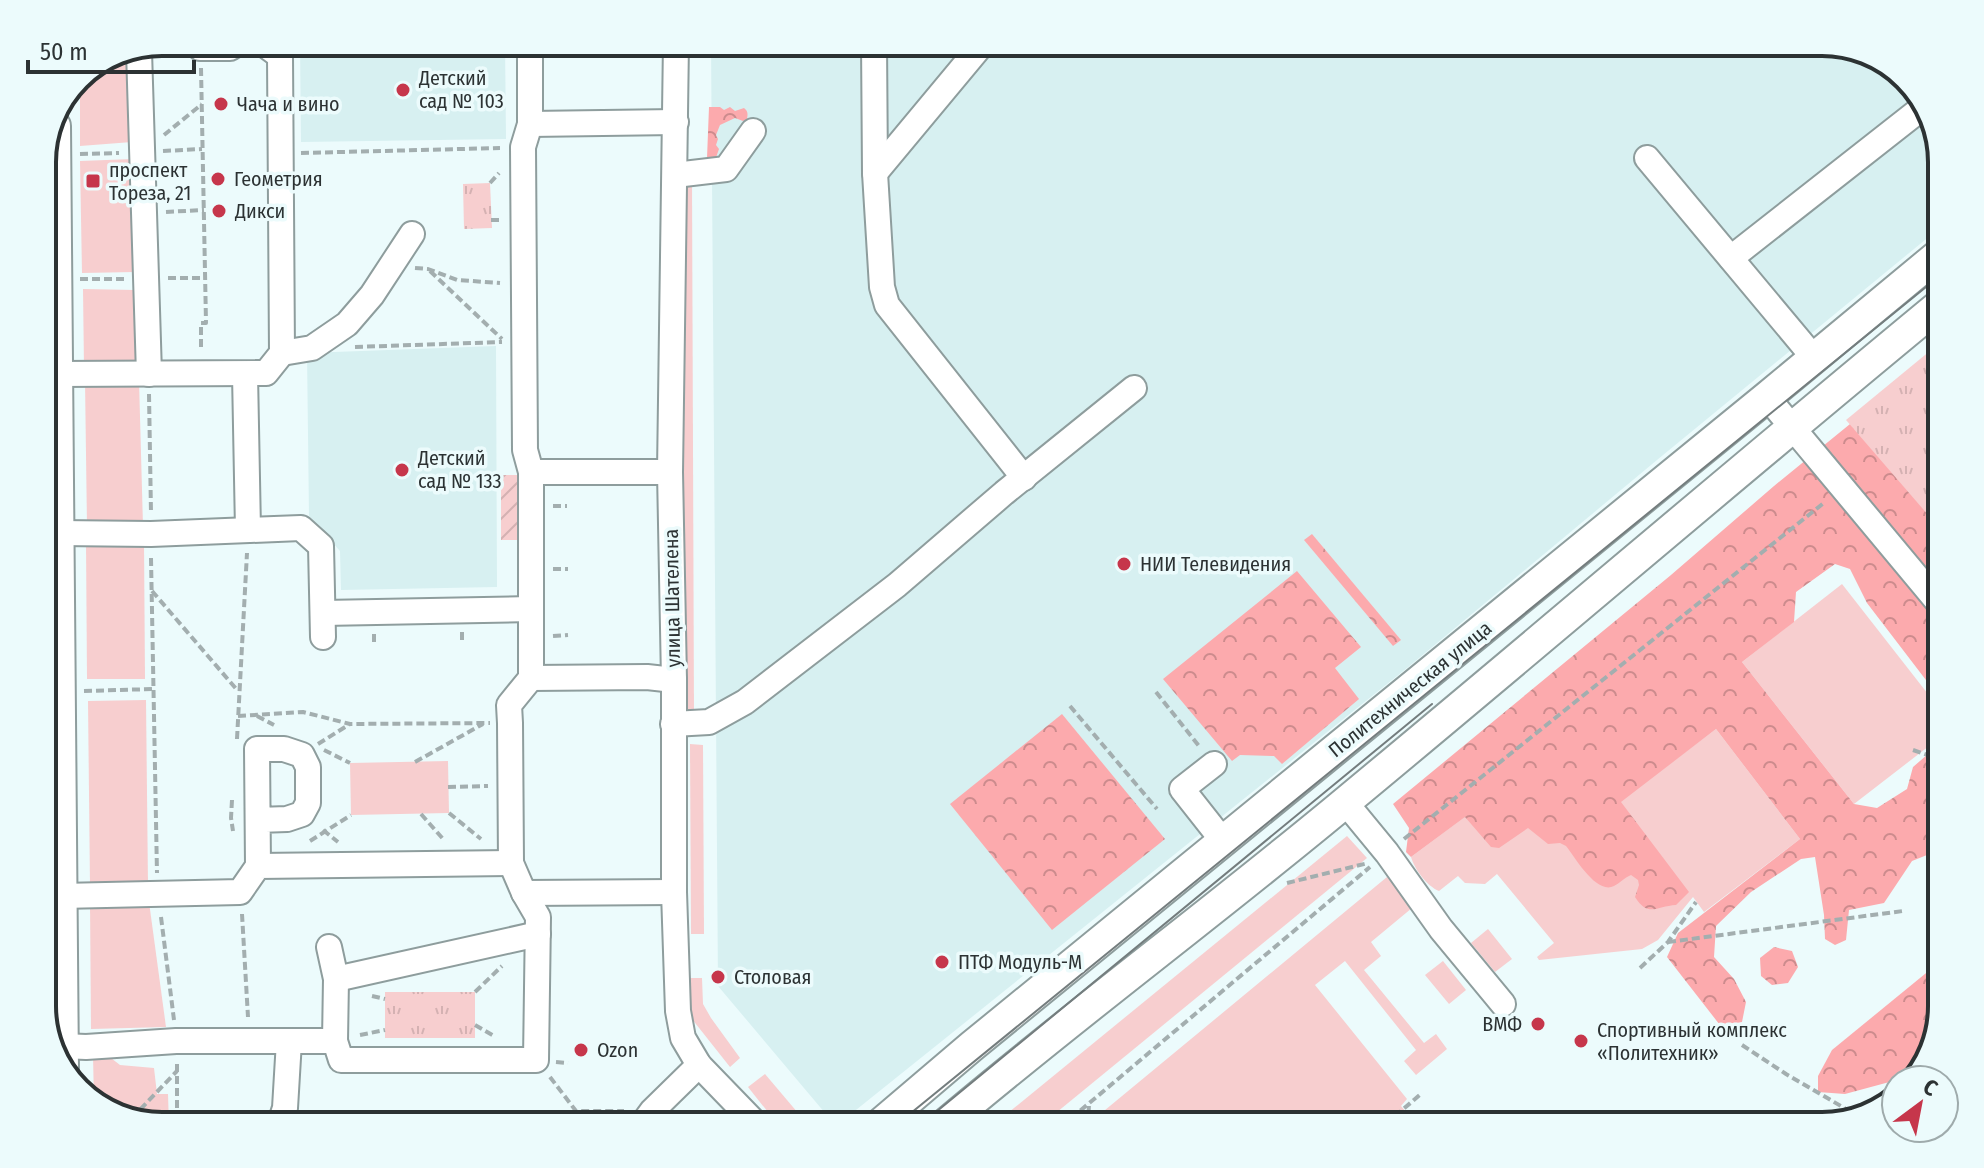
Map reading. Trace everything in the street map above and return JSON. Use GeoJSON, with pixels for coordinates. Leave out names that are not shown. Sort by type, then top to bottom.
{"type":"FeatureCollection","features":[{"type":"Feature","properties":{"kind":"main road"},"geometry":{"type":"LineString","coordinates":[[56,250],[61,896],[71,1060]]}},
{"type":"Feature","properties":{"kind":"main road","name":"Политехническая улица"},"geometry":{"type":"LineString","coordinates":[[894,1112],[1928,264]]}},
{"type":"Feature","properties":{"kind":"main road"},"geometry":{"type":"LineString","coordinates":[[960,1112],[1345,802],[1928,314]]}},
{"type":"Feature","properties":{"kind":"street"},"geometry":{"type":"LineString","coordinates":[[57,374],[266,373],[282,353],[280,56]]}},
{"type":"Feature","properties":{"kind":"street"},"geometry":{"type":"LineString","coordinates":[[329,947],[336,979],[335,1041],[341,1060],[536,1060],[538,917],[511,863],[497,723],[531,678],[531,472],[525,450],[524,284],[529,56]]}},
{"type":"Feature","properties":{"kind":"street","name":"улица Шателена"},"geometry":{"type":"LineString","coordinates":[[676,56],[670,472],[674,892],[680,1025],[683,1038],[699,1065],[744,1112]]}},
{"type":"Feature","properties":{"kind":"street"},"geometry":{"type":"LineString","coordinates":[[874,56],[875,173],[882,287],[887,305],[1024,478]]}},
{"type":"Feature","properties":{"kind":"street"},"geometry":{"type":"LineString","coordinates":[[875,173],[972,56]]}},
{"type":"Feature","properties":{"kind":"street"},"geometry":{"type":"LineString","coordinates":[[139,59],[149,374]]}},
{"type":"Feature","properties":{"kind":"street"},"geometry":{"type":"LineString","coordinates":[[1731,258],[1916,113]]}},
{"type":"Feature","properties":{"kind":"street"},"geometry":{"type":"LineString","coordinates":[[526,136],[676,122]]}},
{"type":"Feature","properties":{"kind":"street"},"geometry":{"type":"LineString","coordinates":[[675,175],[726,169],[753,131]]}},
{"type":"Feature","properties":{"kind":"street"},"geometry":{"type":"LineString","coordinates":[[1647,158],[1814,358]]}},
{"type":"Feature","properties":{"kind":"street"},"geometry":{"type":"LineString","coordinates":[[282,353],[312,348],[347,324],[372,295],[412,234]]}},
{"type":"Feature","properties":{"kind":"street"},"geometry":{"type":"LineString","coordinates":[[245,374],[248,530]]}},
{"type":"Feature","properties":{"kind":"street"},"geometry":{"type":"LineString","coordinates":[[673,724],[709,722],[745,702],[897,585],[1134,388]]}},
{"type":"Feature","properties":{"kind":"street"},"geometry":{"type":"LineString","coordinates":[[1767,397],[1928,590]]}},
{"type":"Feature","properties":{"kind":"street"},"geometry":{"type":"LineString","coordinates":[[531,472],[670,472]]}},
{"type":"Feature","properties":{"kind":"street"},"geometry":{"type":"LineString","coordinates":[[59,533],[151,534],[301,528],[321,546],[323,625],[531,609]]}},
{"type":"Feature","properties":{"kind":"street"},"geometry":{"type":"LineString","coordinates":[[531,678],[647,677],[674,680]]}},
{"type":"Feature","properties":{"kind":"street"},"geometry":{"type":"LineString","coordinates":[[61,896],[240,892],[258,866],[257,749],[284,749],[302,755],[308,767],[308,803],[302,814],[287,819],[258,820]]}},
{"type":"Feature","properties":{"kind":"street"},"geometry":{"type":"LineString","coordinates":[[1214,764],[1182,789],[1223,841]]}},
{"type":"Feature","properties":{"kind":"street"},"geometry":{"type":"LineString","coordinates":[[1345,802],[1387,853],[1441,929],[1503,1004]]}},
{"type":"Feature","properties":{"kind":"street"},"geometry":{"type":"LineString","coordinates":[[258,866],[511,863]]}},
{"type":"Feature","properties":{"kind":"street"},"geometry":{"type":"LineString","coordinates":[[524,893],[674,892]]}},
{"type":"Feature","properties":{"kind":"street"},"geometry":{"type":"LineString","coordinates":[[336,979],[538,934]]}},
{"type":"Feature","properties":{"kind":"street"},"geometry":{"type":"LineString","coordinates":[[74,1064],[86,1047],[176,1041],[335,1041]]}},
{"type":"Feature","properties":{"kind":"street"},"geometry":{"type":"LineString","coordinates":[[284,1112],[289,1041]]}},
{"type":"Feature","properties":{"kind":"street"},"geometry":{"type":"LineString","coordinates":[[653,1112],[699,1065]]}},
{"type":"Feature","properties":{"kind":"path"},"geometry":{"type":"LineString","coordinates":[[200,56],[206,323],[201,323],[202,374]]}},
{"type":"Feature","properties":{"kind":"path"},"geometry":{"type":"LineString","coordinates":[[143,152],[202,104]]}},
{"type":"Feature","properties":{"kind":"path"},"geometry":{"type":"LineString","coordinates":[[281,154],[526,136]]}},
{"type":"Feature","properties":{"kind":"path"},"geometry":{"type":"LineString","coordinates":[[144,213],[204,210]]}},
{"type":"Feature","properties":{"kind":"path"},"geometry":{"type":"LineString","coordinates":[[393,265],[428,269],[457,280],[524,284]]}},
{"type":"Feature","properties":{"kind":"path"},"geometry":{"type":"LineString","coordinates":[[352,347],[506,342],[428,269]]}},
{"type":"Feature","properties":{"kind":"path"},"geometry":{"type":"LineString","coordinates":[[149,374],[158,893],[176,1041],[177,1112]]}},
{"type":"Feature","properties":{"kind":"path"},"geometry":{"type":"LineString","coordinates":[[1387,853],[1842,488]]}},
{"type":"Feature","properties":{"kind":"path"},"geometry":{"type":"LineString","coordinates":[[236,742],[248,530]]}},
{"type":"Feature","properties":{"kind":"path"},"geometry":{"type":"LineString","coordinates":[[152,590],[239,693]]}},
{"type":"Feature","properties":{"kind":"path"},"geometry":{"type":"LineString","coordinates":[[82,691],[153,689]]}},
{"type":"Feature","properties":{"kind":"path"},"geometry":{"type":"LineString","coordinates":[[1156,692],[1214,764]]}},
{"type":"Feature","properties":{"kind":"path"},"geometry":{"type":"LineString","coordinates":[[1070,706],[1157,809]]}},
{"type":"Feature","properties":{"kind":"path"},"geometry":{"type":"LineString","coordinates":[[238,716],[303,712],[350,724],[497,723]]}},
{"type":"Feature","properties":{"kind":"path"},"geometry":{"type":"LineString","coordinates":[[415,762],[497,723]]}},
{"type":"Feature","properties":{"kind":"path"},"geometry":{"type":"LineString","coordinates":[[302,755],[350,724]]}},
{"type":"Feature","properties":{"kind":"path"},"geometry":{"type":"LineString","coordinates":[[1913,750],[1928,755]]}},
{"type":"Feature","properties":{"kind":"path"},"geometry":{"type":"LineString","coordinates":[[448,787],[486,786]]}},
{"type":"Feature","properties":{"kind":"path"},"geometry":{"type":"LineString","coordinates":[[233,794],[233,833]]}},
{"type":"Feature","properties":{"kind":"path"},"geometry":{"type":"LineString","coordinates":[[302,814],[368,864]]}},
{"type":"Feature","properties":{"kind":"path"},"geometry":{"type":"LineString","coordinates":[[486,829],[486,843]]}},
{"type":"Feature","properties":{"kind":"path"},"geometry":{"type":"LineString","coordinates":[[1078,1112],[1378,860],[1277,886]]}},
{"type":"Feature","properties":{"kind":"path"},"geometry":{"type":"LineString","coordinates":[[240,892],[250,1041]]}},
{"type":"Feature","properties":{"kind":"path"},"geometry":{"type":"LineString","coordinates":[[1640,968],[1668,942],[1696,902]]}},
{"type":"Feature","properties":{"kind":"path"},"geometry":{"type":"LineString","coordinates":[[1668,942],[1903,911]]}},
{"type":"Feature","properties":{"kind":"path"},"geometry":{"type":"LineString","coordinates":[[1742,1045],[1846,1109]]}},
{"type":"Feature","properties":{"kind":"path"},"geometry":{"type":"LineString","coordinates":[[536,1060],[576,1111],[585,1112]]}},
{"type":"Feature","properties":{"kind":"path"},"geometry":{"type":"LineString","coordinates":[[140,1109],[177,1071]]}},
{"type":"Feature","properties":{"kind":"path"},"geometry":{"type":"LineString","coordinates":[[1400,1112],[1422,1093]]}},
{"type":"Feature","properties":{"kind":"path"},"geometry":{"type":"LineString","coordinates":[[1089,1103],[1089,1112]]}},
{"type":"Feature","properties":{"kind":"shaded area","name":"Детский сад № 103"},"geometry":{"type":"Polygon","coordinates":[[[300,56],[505,56],[506,139],[301,142],[300,56]]]}},
{"type":"Feature","properties":{"kind":"shaded area","name":"НИИ Телевидения"},"geometry":{"type":"Polygon","coordinates":[[[711,56],[1822,56],[1863,64],[1902,92],[1917,115],[1926,141],[1928,237],[1407,668],[853,1112],[824,1112],[718,986],[711,56]]]}},
{"type":"Feature","properties":{"kind":"shaded area","name":"Детский сад № 133"},"geometry":{"type":"Polygon","coordinates":[[[496,346],[497,587],[341,590],[340,551],[309,516],[307,353],[496,346]]]}},
{"type":"Feature","properties":{"kind":"green space"},"geometry":{"type":"Polygon","coordinates":[[[129,62],[132,142],[80,146],[80,95],[109,70],[129,62]]]}},
{"type":"Feature","properties":{"kind":"green space"},"geometry":{"type":"Polygon","coordinates":[[[709,107],[724,110],[730,107],[735,111],[744,108],[748,114],[743,121],[735,118],[720,125],[716,135],[719,149],[714,163],[707,158],[709,107]]]}},
{"type":"Feature","properties":{"kind":"green space"},"geometry":{"type":"Polygon","coordinates":[[[133,159],[135,272],[82,273],[80,161],[133,159]]]}},
{"type":"Feature","properties":{"kind":"green space"},"geometry":{"type":"Polygon","coordinates":[[[692,180],[694,716],[683,710],[680,703],[684,182],[692,180]]]}},
{"type":"Feature","properties":{"kind":"green space"},"geometry":{"type":"Polygon","coordinates":[[[490,183],[492,228],[464,229],[463,184],[490,183]]]}},
{"type":"Feature","properties":{"kind":"green space"},"geometry":{"type":"Polygon","coordinates":[[[83,289],[135,290],[136,368],[84,368],[83,289]]]}},
{"type":"Feature","properties":{"kind":"green space"},"geometry":{"type":"Polygon","coordinates":[[[1928,353],[1928,515],[1846,420],[1928,353]]]}},
{"type":"Feature","properties":{"kind":"green space"},"geometry":{"type":"Polygon","coordinates":[[[1928,360],[1928,683],[1867,603],[1850,569],[1835,564],[1796,592],[1794,622],[1742,662],[1854,804],[1877,808],[1907,789],[1913,767],[1928,754],[1928,855],[1912,861],[1884,903],[1849,910],[1846,940],[1835,945],[1825,939],[1815,857],[1801,859],[1751,892],[1716,926],[1714,957],[1734,979],[1746,1002],[1742,1022],[1723,1029],[1667,957],[1678,933],[1800,839],[1716,729],[1621,802],[1689,892],[1676,905],[1653,909],[1644,907],[1635,897],[1638,880],[1631,875],[1614,886],[1601,885],[1587,874],[1566,846],[1548,844],[1528,828],[1499,848],[1491,847],[1465,817],[1411,857],[1406,852],[1409,828],[1393,804],[1928,360]]]}},
{"type":"Feature","properties":{"kind":"green space"},"geometry":{"type":"Polygon","coordinates":[[[139,380],[143,526],[87,526],[85,381],[139,380]]]}},
{"type":"Feature","properties":{"kind":"green space"},"geometry":{"type":"Polygon","coordinates":[[[501,475],[524,475],[524,540],[501,540],[501,475]]]}},
{"type":"Feature","properties":{"kind":"green space"},"geometry":{"type":"Polygon","coordinates":[[[1312,534],[1401,640],[1393,646],[1304,540],[1312,534]]]}},
{"type":"Feature","properties":{"kind":"green space"},"geometry":{"type":"Polygon","coordinates":[[[86,542],[144,542],[145,679],[87,679],[86,542]]]}},
{"type":"Feature","properties":{"kind":"green space"},"geometry":{"type":"Polygon","coordinates":[[[1297,571],[1361,647],[1335,668],[1359,699],[1282,764],[1274,756],[1240,755],[1232,761],[1163,679],[1297,571]]]}},
{"type":"Feature","properties":{"kind":"green space"},"geometry":{"type":"Polygon","coordinates":[[[1842,584],[1928,694],[1928,747],[1854,804],[1742,662],[1842,584]]]}},
{"type":"Feature","properties":{"kind":"green space"},"geometry":{"type":"Polygon","coordinates":[[[146,700],[148,885],[90,886],[88,701],[146,700]]]}},
{"type":"Feature","properties":{"kind":"green space"},"geometry":{"type":"Polygon","coordinates":[[[1062,714],[1165,839],[1052,930],[950,804],[1062,714]]]}},
{"type":"Feature","properties":{"kind":"green space"},"geometry":{"type":"Polygon","coordinates":[[[1716,729],[1800,839],[1704,912],[1693,897],[1658,940],[1642,949],[1539,960],[1537,957],[1554,943],[1497,874],[1485,884],[1465,883],[1458,876],[1439,891],[1426,881],[1413,862],[1411,857],[1529,769],[1620,801],[1716,729]]]}},
{"type":"Feature","properties":{"kind":"green space"},"geometry":{"type":"Polygon","coordinates":[[[690,744],[703,745],[704,934],[691,934],[690,744]]]}},
{"type":"Feature","properties":{"kind":"green space"},"geometry":{"type":"Polygon","coordinates":[[[448,761],[449,813],[351,815],[350,763],[448,761]]]}},
{"type":"Feature","properties":{"kind":"green space"},"geometry":{"type":"Polygon","coordinates":[[[1347,836],[1367,858],[1057,1112],[1009,1112],[1347,836]]]}},
{"type":"Feature","properties":{"kind":"green space"},"geometry":{"type":"Polygon","coordinates":[[[1387,877],[1412,908],[1371,942],[1381,956],[1364,970],[1424,1043],[1436,1034],[1447,1049],[1416,1075],[1404,1061],[1416,1050],[1345,961],[1315,985],[1407,1099],[1401,1106],[1406,1112],[1103,1112],[1387,877]]]}},
{"type":"Feature","properties":{"kind":"green space"},"geometry":{"type":"Polygon","coordinates":[[[90,902],[149,902],[166,1027],[91,1029],[90,902]]]}},
{"type":"Feature","properties":{"kind":"green space"},"geometry":{"type":"Polygon","coordinates":[[[1488,929],[1512,959],[1495,972],[1471,943],[1488,929]]]}},
{"type":"Feature","properties":{"kind":"green space"},"geometry":{"type":"Polygon","coordinates":[[[1774,947],[1792,951],[1798,967],[1788,983],[1772,985],[1761,976],[1760,958],[1774,947]]]}},
{"type":"Feature","properties":{"kind":"green space"},"geometry":{"type":"Polygon","coordinates":[[[1443,961],[1466,990],[1449,1004],[1425,975],[1443,961]]]}},
{"type":"Feature","properties":{"kind":"green space"},"geometry":{"type":"Polygon","coordinates":[[[1928,971],[1927,1020],[1920,1047],[1911,1064],[1880,1064],[1880,1085],[1845,1094],[1818,1092],[1818,1076],[1832,1050],[1928,971]]]}},
{"type":"Feature","properties":{"kind":"green space"},"geometry":{"type":"Polygon","coordinates":[[[690,978],[702,978],[703,1004],[740,1058],[730,1067],[692,1019],[690,978]]]}},
{"type":"Feature","properties":{"kind":"green space"},"geometry":{"type":"Polygon","coordinates":[[[385,992],[475,992],[475,1038],[385,1038],[385,992]]]}},
{"type":"Feature","properties":{"kind":"green space"},"geometry":{"type":"Polygon","coordinates":[[[93,1055],[107,1055],[120,1065],[154,1068],[157,1094],[168,1094],[169,1112],[148,1111],[121,1104],[94,1087],[93,1055]]]}},
{"type":"Feature","properties":{"kind":"green space"},"geometry":{"type":"Polygon","coordinates":[[[765,1074],[797,1112],[768,1112],[748,1087],[765,1074]]]}},
{"type":"Feature","properties":{"kind":"tram line"},"geometry":{"type":"LineString","coordinates":[[912,1112],[1928,285]]}},
{"type":"Feature","properties":{"kind":"tram line"},"geometry":{"type":"LineString","coordinates":[[936,1112],[1432,704]]}},
{"type":"Feature","properties":{"kind":"place","name":"Детский сад № 103"},"geometry":{"type":"Point","coordinates":[403,90]}},
{"type":"Feature","properties":{"kind":"place","name":"Чача и вино"},"geometry":{"type":"Point","coordinates":[221,104]}},
{"type":"Feature","properties":{"kind":"place","name":"Геометрия"},"geometry":{"type":"Point","coordinates":[218,179]}},
{"type":"Feature","properties":{"kind":"place","name":"проспект Тореза, 21"},"geometry":{"type":"Point","coordinates":[93,181]}},
{"type":"Feature","properties":{"kind":"place","name":"Дикси"},"geometry":{"type":"Point","coordinates":[219,211]}},
{"type":"Feature","properties":{"kind":"place","name":"Детский сад № 133"},"geometry":{"type":"Point","coordinates":[402,470]}},
{"type":"Feature","properties":{"kind":"place","name":"НИИ Телевидения"},"geometry":{"type":"Point","coordinates":[1124,564]}},
{"type":"Feature","properties":{"kind":"place","name":"ПТФ Модуль-М"},"geometry":{"type":"Point","coordinates":[942,962]}},
{"type":"Feature","properties":{"kind":"place","name":"Столовая"},"geometry":{"type":"Point","coordinates":[718,977]}},
{"type":"Feature","properties":{"kind":"place","name":"ВМФ"},"geometry":{"type":"Point","coordinates":[1538,1024]}},
{"type":"Feature","properties":{"kind":"place","name":"Спортивный комплекс «Политехник»"},"geometry":{"type":"Point","coordinates":[1581,1041]}},
{"type":"Feature","properties":{"kind":"place","name":"Ozon"},"geometry":{"type":"Point","coordinates":[581,1050]}}]}
